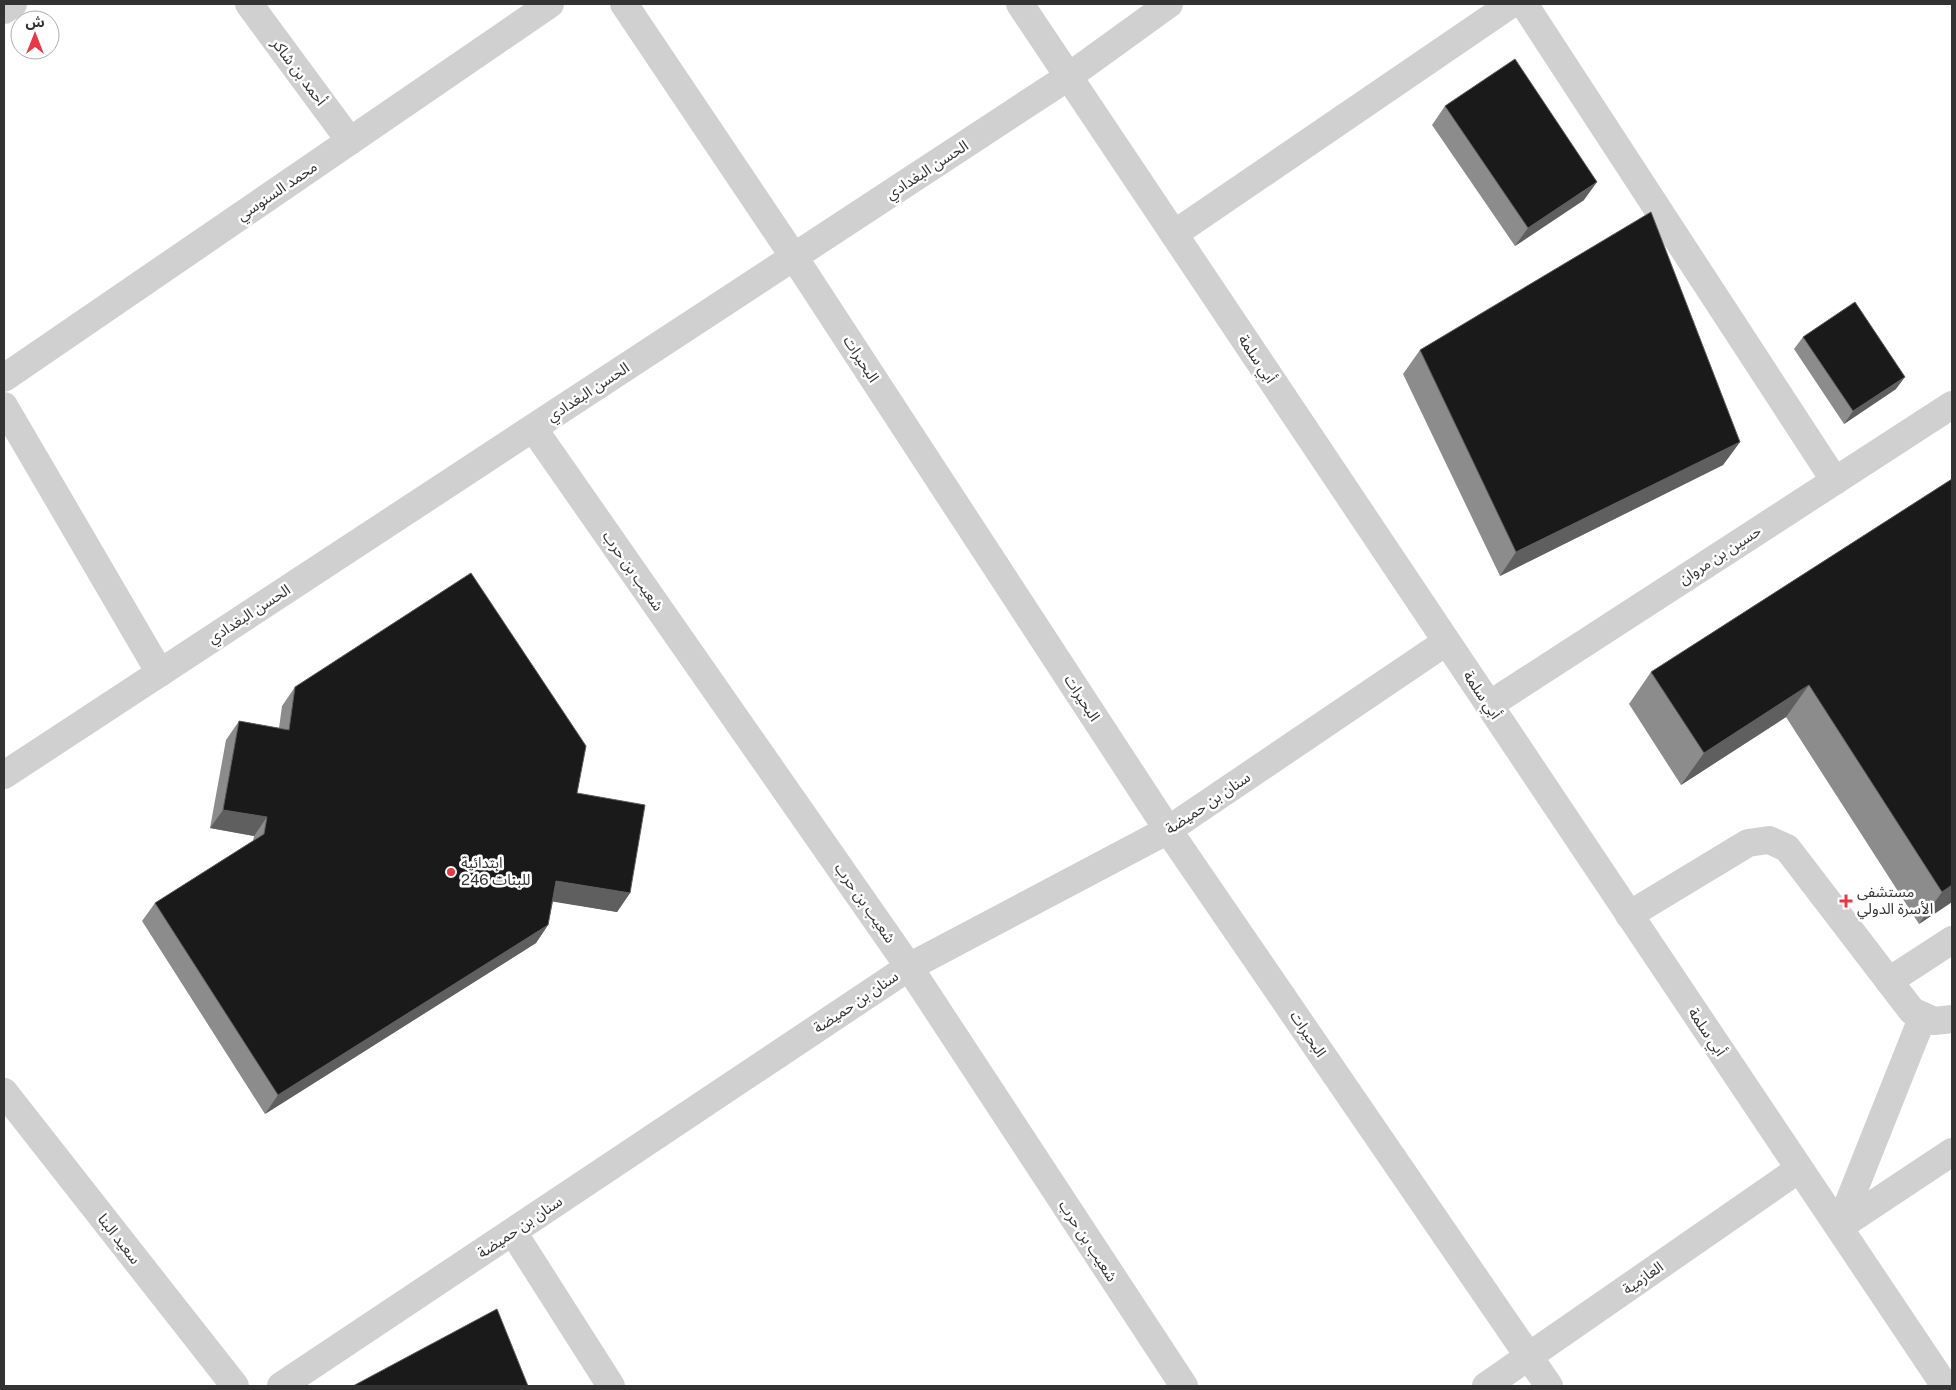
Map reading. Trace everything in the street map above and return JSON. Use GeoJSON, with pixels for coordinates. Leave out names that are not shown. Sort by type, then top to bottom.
{"type":"FeatureCollection","features":[{"type":"Feature","properties":{"kind":"street"},"geometry":{"type":"LineString","coordinates":[[4,10],[13,4]]}},
{"type":"Feature","properties":{"kind":"street","name":"أحمد بن شاكر"},"geometry":{"type":"LineString","coordinates":[[248,4],[350,141]]}},
{"type":"Feature","properties":{"kind":"street","name":"محمد السنوسي"},"geometry":{"type":"LineString","coordinates":[[4,378],[550,4]]}},
{"type":"Feature","properties":{"kind":"street","name":"البحيرات"},"geometry":{"type":"LineString","coordinates":[[624,4],[794,257],[1168,830],[1549,1386]]}},
{"type":"Feature","properties":{"kind":"street","name":"أبي سلمة"},"geometry":{"type":"LineString","coordinates":[[1020,4],[1945,1386]]}},
{"type":"Feature","properties":{"kind":"street","name":"الحسن البغدادي"},"geometry":{"type":"LineString","coordinates":[[4,776],[1068,77],[1169,4]]}},
{"type":"Feature","properties":{"kind":"street"},"geometry":{"type":"LineString","coordinates":[[1174,234],[1511,4]]}},
{"type":"Feature","properties":{"kind":"street"},"geometry":{"type":"LineString","coordinates":[[1524,4],[1835,481]]}},
{"type":"Feature","properties":{"kind":"street","name":"حسين بن مروان"},"geometry":{"type":"LineString","coordinates":[[1488,705],[1952,405]]}},
{"type":"Feature","properties":{"kind":"street"},"geometry":{"type":"LineString","coordinates":[[4,406],[160,673]]}},
{"type":"Feature","properties":{"kind":"street","name":"شعيب بن حرب"},"geometry":{"type":"LineString","coordinates":[[533,428],[909,967],[1184,1386]]}},
{"type":"Feature","properties":{"kind":"street","name":"سنان بن حميضة"},"geometry":{"type":"LineString","coordinates":[[281,1386],[909,967],[1168,830],[1446,642]]}},
{"type":"Feature","properties":{"kind":"street"},"geometry":{"type":"LineString","coordinates":[[1629,915],[1748,843],[1769,840],[1787,848],[1912,1010],[1934,1021],[1952,1020]]}},
{"type":"Feature","properties":{"kind":"street"},"geometry":{"type":"LineString","coordinates":[[1889,981],[1952,940]]}},
{"type":"Feature","properties":{"kind":"street"},"geometry":{"type":"LineString","coordinates":[[1839,1227],[1923,1016]]}},
{"type":"Feature","properties":{"kind":"street","name":"سعيد البنا"},"geometry":{"type":"LineString","coordinates":[[4,1092],[235,1386]]}},
{"type":"Feature","properties":{"kind":"street"},"geometry":{"type":"LineString","coordinates":[[1839,1227],[1952,1152]]}},
{"type":"Feature","properties":{"kind":"street","name":"العازمية"},"geometry":{"type":"LineString","coordinates":[[1486,1386],[1799,1170]]}},
{"type":"Feature","properties":{"kind":"street"},"geometry":{"type":"LineString","coordinates":[[513,1232],[611,1386]]}},
{"type":"Feature","properties":{"kind":"building"},"geometry":{"type":"Polygon","coordinates":[[[1515,59],[1597,182],[1528,228],[1445,106],[1515,59]]]}},
{"type":"Feature","properties":{"kind":"building"},"geometry":{"type":"Polygon","coordinates":[[[1651,212],[1740,442],[1516,552],[1420,350],[1651,212]]]}},
{"type":"Feature","properties":{"kind":"building"},"geometry":{"type":"Polygon","coordinates":[[[1855,302],[1905,377],[1853,411],[1803,337],[1855,302]]]}},
{"type":"Feature","properties":{"kind":"building"},"geometry":{"type":"Polygon","coordinates":[[[1952,479],[1952,885],[1942,892],[1809,685],[1704,753],[1651,672],[1952,479]]]}},
{"type":"Feature","properties":{"kind":"building"},"geometry":{"type":"Polygon","coordinates":[[[471,573],[586,746],[577,793],[645,805],[630,893],[556,881],[548,925],[278,1095],[155,903],[264,834],[267,817],[223,810],[239,721],[289,730],[295,687],[471,573]]]}},
{"type":"Feature","properties":{"kind":"building"},"geometry":{"type":"Polygon","coordinates":[[[497,1309],[528,1386],[353,1386],[497,1309]]]}},
{"type":"Feature","properties":{"kind":"place","name":"ابتدائية 246 للبنات"},"geometry":{"type":"Point","coordinates":[451,872]}},
{"type":"Feature","properties":{"kind":"place","name":"مستشفى الأسرة الدولي"},"geometry":{"type":"Point","coordinates":[1846,901]}}]}
